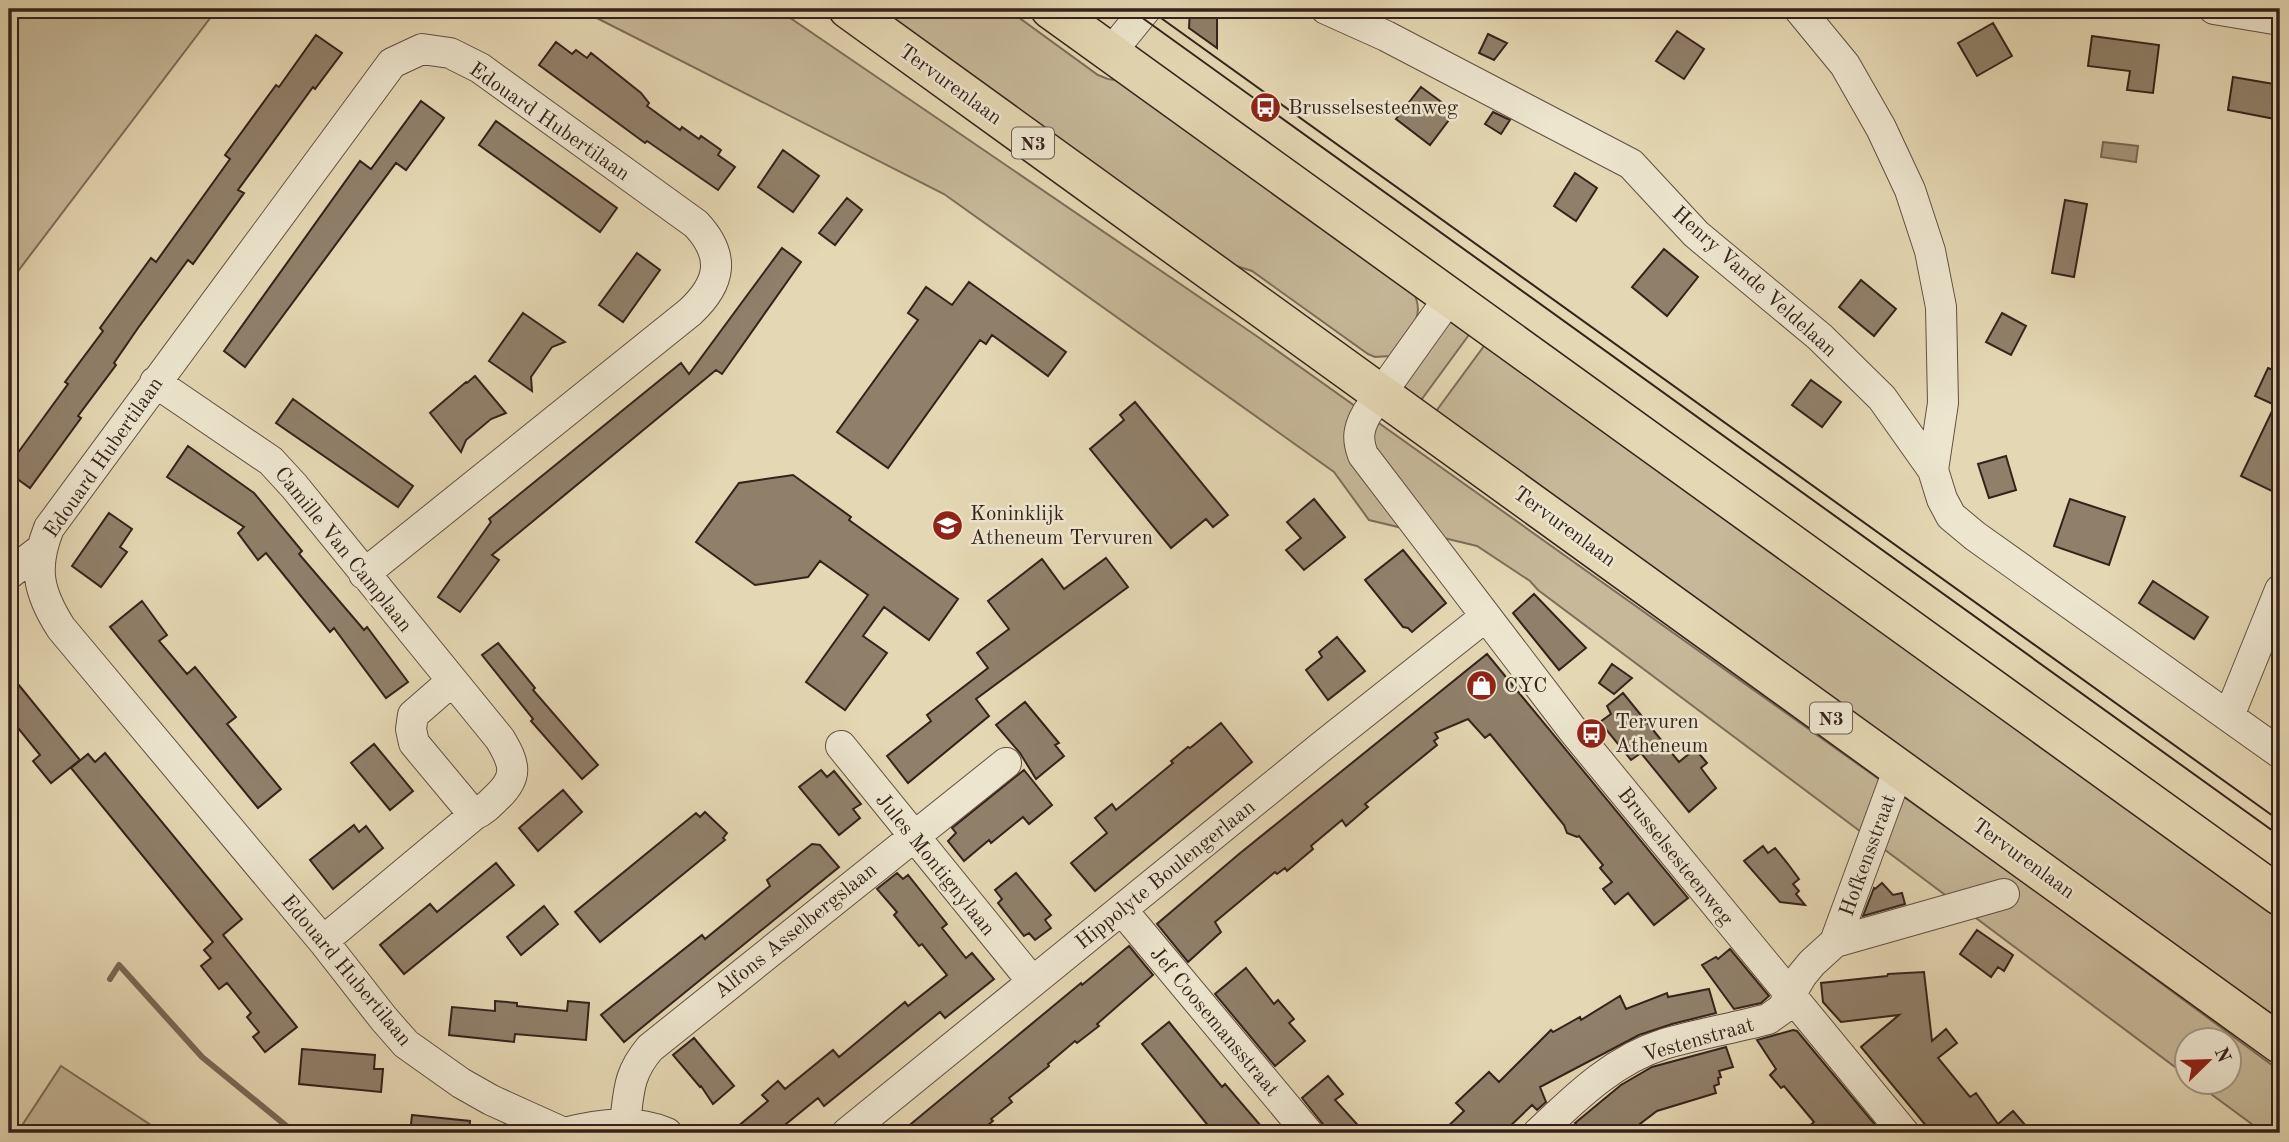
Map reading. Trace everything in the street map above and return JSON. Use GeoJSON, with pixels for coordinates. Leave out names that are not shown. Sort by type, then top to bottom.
{"type":"FeatureCollection","features":[{"type":"Feature","properties":{"kind":"main road","name":"Tervurenlaan"},"geometry":{"type":"LineString","coordinates":[[848,9],[2280,1044]]}},
{"type":"Feature","properties":{"kind":"main road"},"geometry":{"type":"LineString","coordinates":[[1050,9],[2280,896]]}},
{"type":"Feature","properties":{"kind":"street"},"geometry":{"type":"LineString","coordinates":[[1111,52],[1146,9]]}},
{"type":"Feature","properties":{"kind":"street","name":"Henry Vande Veldelaan"},"geometry":{"type":"LineString","coordinates":[[1326,9],[1386,36],[1631,164],[1696,234],[1820,337],[1882,398],[1933,470]]}},
{"type":"Feature","properties":{"kind":"street"},"geometry":{"type":"LineString","coordinates":[[1799,9],[1845,65],[1881,128],[1910,190],[1930,251],[1941,307],[1943,403],[1933,470],[1942,499],[1951,516],[1975,536],[2280,753]]}},
{"type":"Feature","properties":{"kind":"street"},"geometry":{"type":"LineString","coordinates":[[2214,9],[2280,20]]}},
{"type":"Feature","properties":{"kind":"street","name":"Edouard Hubertilaan"},"geometry":{"type":"LineString","coordinates":[[364,574],[704,299],[715,281],[717,265],[714,250],[696,224],[480,68],[450,53],[422,49],[391,63],[155,382],[49,528],[40,550],[39,572],[49,609],[61,628],[406,1044],[471,1088],[564,1133]]}},
{"type":"Feature","properties":{"kind":"street","name":"Brusselsesteenweg"},"geometry":{"type":"LineString","coordinates":[[1449,298],[1367,413],[1359,432],[1358,443],[1363,456],[1572,729],[1904,1133]]}},
{"type":"Feature","properties":{"kind":"street","name":"Camille Van Camplaan"},"geometry":{"type":"LineString","coordinates":[[155,382],[271,461],[500,739],[510,756],[512,771],[508,787],[323,941]]}},
{"type":"Feature","properties":{"kind":"street","name":"Edouard Hubertilaan"},"geometry":{"type":"LineString","coordinates":[[9,574],[40,550]]}},
{"type":"Feature","properties":{"kind":"street"},"geometry":{"type":"LineString","coordinates":[[2229,716],[2280,590]]}},
{"type":"Feature","properties":{"kind":"street","name":"Hippolyte Boulengerlaan"},"geometry":{"type":"LineString","coordinates":[[847,1133],[1313,753],[1485,617]]}},
{"type":"Feature","properties":{"kind":"street"},"geometry":{"type":"LineString","coordinates":[[452,681],[413,715],[411,729],[414,743],[474,815]]}},
{"type":"Feature","properties":{"kind":"street","name":"Jules Montignylaan"},"geometry":{"type":"LineString","coordinates":[[841,746],[1032,981]]}},
{"type":"Feature","properties":{"kind":"street","name":"Alfons Asselbergslaan"},"geometry":{"type":"LineString","coordinates":[[625,1123],[630,1083],[636,1064],[650,1048],[1006,763]]}},
{"type":"Feature","properties":{"kind":"street","name":"Hofkensstraat"},"geometry":{"type":"LineString","coordinates":[[1790,997],[1802,975],[1835,942],[1899,768]]}},
{"type":"Feature","properties":{"kind":"street","name":"Hofkensstraat"},"geometry":{"type":"LineString","coordinates":[[1835,942],[2004,894]]}},
{"type":"Feature","properties":{"kind":"street","name":"Jef Coosemansstraat"},"geometry":{"type":"LineString","coordinates":[[1122,910],[1308,1133]]}},
{"type":"Feature","properties":{"kind":"street","name":"Vestenstraat"},"geometry":{"type":"LineString","coordinates":[[1538,1133],[1589,1085],[1632,1058],[1663,1045],[1768,1019],[1782,1009],[1790,997]]}},
{"type":"Feature","properties":{"kind":"street"},"geometry":{"type":"LineString","coordinates":[[564,1133],[589,1126],[625,1123],[667,1133]]}},
{"type":"Feature","properties":{"kind":"shaded area"},"geometry":{"type":"Polygon","coordinates":[[[9,9],[217,9],[9,283],[9,9]]]}},
{"type":"Feature","properties":{"kind":"shaded area"},"geometry":{"type":"Polygon","coordinates":[[[579,9],[777,9],[1258,337],[2036,891],[2219,1026],[2174,1026],[2174,1066],[1538,590],[1530,581],[1477,546],[1369,520],[1334,472],[944,194],[579,9]]]}},
{"type":"Feature","properties":{"kind":"shaded area"},"geometry":{"type":"Polygon","coordinates":[[[874,9],[1007,9],[1098,75],[1124,81],[1412,290],[1418,309],[1413,325],[1390,356],[1375,357],[1368,354],[1252,271],[1224,262],[874,9]]]}},
{"type":"Feature","properties":{"kind":"shaded area"},"geometry":{"type":"Polygon","coordinates":[[[2103,142],[2138,146],[2136,162],[2101,157],[2103,142]]]}},
{"type":"Feature","properties":{"kind":"shaded area"},"geometry":{"type":"Polygon","coordinates":[[[1451,320],[1471,332],[1419,403],[1403,388],[1405,382],[1451,320]]]}},
{"type":"Feature","properties":{"kind":"shaded area"},"geometry":{"type":"Polygon","coordinates":[[[1487,342],[2280,913],[2280,1024],[1434,414],[1487,342]]]}},
{"type":"Feature","properties":{"kind":"shaded area"},"geometry":{"type":"Polygon","coordinates":[[[2244,1044],[2280,1071],[2280,1133],[2264,1133],[2214,1096],[2244,1096],[2244,1044]]]}},
{"type":"Feature","properties":{"kind":"shaded area"},"geometry":{"type":"Polygon","coordinates":[[[61,1066],[163,1133],[17,1133],[61,1066]]]}},
{"type":"Feature","properties":{"kind":"building"},"geometry":{"type":"Polygon","coordinates":[[[1190,9],[1217,9],[1217,48],[1189,28],[1190,9]]]}},
{"type":"Feature","properties":{"kind":"building"},"geometry":{"type":"Polygon","coordinates":[[[1993,23],[2012,56],[1977,76],[1958,43],[1993,23]]]}},
{"type":"Feature","properties":{"kind":"building"},"geometry":{"type":"Polygon","coordinates":[[[1677,31],[1704,49],[1684,79],[1656,61],[1677,31]]]}},
{"type":"Feature","properties":{"kind":"building"},"geometry":{"type":"Polygon","coordinates":[[[1488,34],[1507,43],[1494,60],[1479,53],[1488,34]]]}},
{"type":"Feature","properties":{"kind":"building"},"geometry":{"type":"Polygon","coordinates":[[[316,35],[342,53],[315,89],[313,87],[238,190],[244,193],[193,264],[188,260],[138,328],[114,363],[116,365],[78,416],[81,418],[30,488],[9,473],[9,465],[68,384],[65,382],[103,331],[100,328],[151,258],[156,262],[230,159],[225,155],[316,35]]]}},
{"type":"Feature","properties":{"kind":"building"},"geometry":{"type":"Polygon","coordinates":[[[2092,36],[2159,45],[2153,93],[2127,90],[2130,71],[2088,66],[2092,36]]]}},
{"type":"Feature","properties":{"kind":"building"},"geometry":{"type":"Polygon","coordinates":[[[556,42],[572,54],[576,50],[587,58],[591,53],[641,93],[649,103],[647,106],[680,130],[682,127],[699,139],[701,136],[721,150],[718,155],[735,167],[718,190],[647,141],[645,143],[539,65],[556,42]]]}},
{"type":"Feature","properties":{"kind":"building"},"geometry":{"type":"Polygon","coordinates":[[[2233,77],[2280,85],[2280,120],[2228,110],[2233,77]]]}},
{"type":"Feature","properties":{"kind":"building"},"geometry":{"type":"Polygon","coordinates":[[[1421,87],[1455,112],[1430,145],[1396,119],[1421,87]]]}},
{"type":"Feature","properties":{"kind":"building"},"geometry":{"type":"Polygon","coordinates":[[[421,101],[444,118],[406,170],[396,163],[245,367],[224,351],[360,161],[371,169],[421,101]]]}},
{"type":"Feature","properties":{"kind":"building"},"geometry":{"type":"Polygon","coordinates":[[[1493,112],[1510,120],[1501,134],[1485,124],[1493,112]]]}},
{"type":"Feature","properties":{"kind":"building"},"geometry":{"type":"Polygon","coordinates":[[[496,121],[617,208],[600,232],[479,145],[496,121]]]}},
{"type":"Feature","properties":{"kind":"building"},"geometry":{"type":"Polygon","coordinates":[[[783,150],[819,176],[793,212],[758,187],[783,150]]]}},
{"type":"Feature","properties":{"kind":"building"},"geometry":{"type":"Polygon","coordinates":[[[1575,173],[1597,188],[1576,221],[1554,206],[1575,173]]]}},
{"type":"Feature","properties":{"kind":"building"},"geometry":{"type":"Polygon","coordinates":[[[847,198],[862,210],[835,245],[819,233],[847,198]]]}},
{"type":"Feature","properties":{"kind":"building"},"geometry":{"type":"Polygon","coordinates":[[[2065,200],[2087,204],[2074,277],[2052,273],[2065,200]]]}},
{"type":"Feature","properties":{"kind":"building"},"geometry":{"type":"Polygon","coordinates":[[[782,248],[801,262],[722,374],[716,370],[492,555],[499,560],[460,612],[438,597],[491,522],[489,519],[681,363],[689,374],[782,248]]]}},
{"type":"Feature","properties":{"kind":"building"},"geometry":{"type":"Polygon","coordinates":[[[1664,249],[1698,277],[1667,316],[1632,287],[1664,249]]]}},
{"type":"Feature","properties":{"kind":"building"},"geometry":{"type":"Polygon","coordinates":[[[637,253],[660,270],[623,322],[599,305],[637,253]]]}},
{"type":"Feature","properties":{"kind":"building"},"geometry":{"type":"Polygon","coordinates":[[[1861,280],[1896,309],[1874,336],[1839,307],[1861,280]]]}},
{"type":"Feature","properties":{"kind":"building"},"geometry":{"type":"Polygon","coordinates":[[[969,282],[1066,352],[1048,376],[992,335],[986,344],[980,340],[888,468],[837,432],[918,320],[908,313],[926,287],[952,305],[969,282]]]}},
{"type":"Feature","properties":{"kind":"building"},"geometry":{"type":"Polygon","coordinates":[[[523,313],[565,342],[552,347],[531,377],[532,391],[489,361],[523,313]]]}},
{"type":"Feature","properties":{"kind":"building"},"geometry":{"type":"Polygon","coordinates":[[[2002,313],[2026,326],[2011,355],[1986,342],[2002,313]]]}},
{"type":"Feature","properties":{"kind":"building"},"geometry":{"type":"Polygon","coordinates":[[[2268,368],[2280,373],[2280,495],[2241,476],[2275,405],[2255,396],[2268,368]]]}},
{"type":"Feature","properties":{"kind":"building"},"geometry":{"type":"Polygon","coordinates":[[[475,376],[506,413],[491,419],[466,440],[461,452],[430,413],[475,376]]]}},
{"type":"Feature","properties":{"kind":"building"},"geometry":{"type":"Polygon","coordinates":[[[1811,380],[1841,402],[1822,427],[1792,405],[1811,380]]]}},
{"type":"Feature","properties":{"kind":"building"},"geometry":{"type":"Polygon","coordinates":[[[293,399],[413,486],[398,507],[276,423],[293,399]]]}},
{"type":"Feature","properties":{"kind":"building"},"geometry":{"type":"Polygon","coordinates":[[[1135,402],[1228,515],[1213,527],[1206,519],[1171,548],[1090,449],[1124,420],[1120,415],[1135,402]]]}},
{"type":"Feature","properties":{"kind":"building"},"geometry":{"type":"Polygon","coordinates":[[[188,446],[254,493],[302,551],[299,554],[364,630],[367,627],[408,682],[386,698],[334,628],[330,632],[266,553],[258,560],[238,533],[244,527],[167,477],[188,446]]]}},
{"type":"Feature","properties":{"kind":"building"},"geometry":{"type":"Polygon","coordinates":[[[2006,456],[2016,490],[1989,498],[1978,464],[2006,456]]]}},
{"type":"Feature","properties":{"kind":"building"},"geometry":{"type":"Polygon","coordinates":[[[793,475],[851,517],[849,520],[958,599],[929,640],[884,607],[863,636],[887,653],[845,710],[806,682],[868,595],[820,561],[808,577],[755,585],[696,542],[739,483],[793,475]]]}},
{"type":"Feature","properties":{"kind":"building"},"geometry":{"type":"Polygon","coordinates":[[[1314,499],[1345,537],[1304,570],[1286,550],[1301,538],[1287,522],[1314,499]]]}},
{"type":"Feature","properties":{"kind":"building"},"geometry":{"type":"Polygon","coordinates":[[[2070,499],[2125,517],[2109,565],[2054,546],[2070,499]]]}},
{"type":"Feature","properties":{"kind":"building"},"geometry":{"type":"Polygon","coordinates":[[[109,513],[132,529],[120,547],[127,552],[101,587],[72,566],[109,513]]]}},
{"type":"Feature","properties":{"kind":"building"},"geometry":{"type":"Polygon","coordinates":[[[1403,550],[1446,603],[1412,632],[1403,627],[1365,580],[1403,550]]]}},
{"type":"Feature","properties":{"kind":"building"},"geometry":{"type":"Polygon","coordinates":[[[1106,558],[1128,587],[976,699],[989,716],[908,783],[887,756],[931,721],[927,715],[988,668],[977,653],[1009,629],[988,601],[1042,559],[1064,589],[1106,558]]]}},
{"type":"Feature","properties":{"kind":"building"},"geometry":{"type":"Polygon","coordinates":[[[2153,581],[2208,617],[2194,639],[2139,603],[2153,581]]]}},
{"type":"Feature","properties":{"kind":"building"},"geometry":{"type":"Polygon","coordinates":[[[1534,594],[1586,648],[1559,670],[1513,613],[1534,594]]]}},
{"type":"Feature","properties":{"kind":"building"},"geometry":{"type":"Polygon","coordinates":[[[142,601],[167,635],[159,641],[187,674],[195,667],[236,717],[227,724],[281,789],[258,808],[110,627],[142,601]]]}},
{"type":"Feature","properties":{"kind":"building"},"geometry":{"type":"Polygon","coordinates":[[[1337,637],[1365,671],[1328,700],[1306,670],[1322,657],[1319,652],[1337,637]]]}},
{"type":"Feature","properties":{"kind":"building"},"geometry":{"type":"Polygon","coordinates":[[[498,643],[535,688],[533,690],[598,765],[582,779],[531,721],[533,719],[482,655],[498,643]]]}},
{"type":"Feature","properties":{"kind":"building"},"geometry":{"type":"Polygon","coordinates":[[[1487,654],[1688,898],[1654,925],[1628,893],[1615,904],[1603,889],[1612,882],[1600,868],[1603,865],[1579,836],[1567,833],[1564,825],[1490,734],[1485,738],[1468,719],[1435,733],[1438,738],[1434,741],[1437,745],[1365,804],[1368,807],[1346,826],[1342,820],[1287,871],[1285,868],[1277,874],[1275,872],[1215,922],[1221,932],[1188,962],[1157,924],[1239,854],[1487,654]]]}},
{"type":"Feature","properties":{"kind":"building"},"geometry":{"type":"Polygon","coordinates":[[[1612,664],[1632,678],[1614,694],[1599,683],[1612,664]]]}},
{"type":"Feature","properties":{"kind":"building"},"geometry":{"type":"Polygon","coordinates":[[[9,673],[80,760],[51,783],[33,761],[40,755],[9,717],[9,673]]]}},
{"type":"Feature","properties":{"kind":"building"},"geometry":{"type":"Polygon","coordinates":[[[1623,693],[1679,762],[1695,749],[1707,763],[1701,768],[1716,788],[1689,812],[1641,753],[1631,760],[1600,722],[1611,714],[1607,706],[1623,693]]]}},
{"type":"Feature","properties":{"kind":"building"},"geometry":{"type":"Polygon","coordinates":[[[1025,702],[1059,743],[1055,745],[1064,756],[1036,779],[1020,753],[996,725],[1025,702]]]}},
{"type":"Feature","properties":{"kind":"building"},"geometry":{"type":"Polygon","coordinates":[[[1221,723],[1252,762],[1095,891],[1071,863],[1107,833],[1095,818],[1112,804],[1116,810],[1173,763],[1171,761],[1221,723]]]}},
{"type":"Feature","properties":{"kind":"building"},"geometry":{"type":"Polygon","coordinates":[[[374,744],[413,791],[390,810],[351,763],[374,744]]]}},
{"type":"Feature","properties":{"kind":"building"},"geometry":{"type":"Polygon","coordinates":[[[105,753],[242,919],[223,935],[297,1027],[265,1052],[253,1037],[259,1032],[247,1017],[251,1013],[227,983],[219,989],[201,966],[211,958],[204,950],[213,942],[71,768],[88,754],[95,762],[105,753]]]}},
{"type":"Feature","properties":{"kind":"building"},"geometry":{"type":"Polygon","coordinates":[[[821,770],[827,777],[834,771],[861,804],[853,809],[860,818],[839,835],[799,787],[821,770]]]}},
{"type":"Feature","properties":{"kind":"building"},"geometry":{"type":"Polygon","coordinates":[[[1024,770],[1052,805],[1029,824],[1023,817],[964,861],[948,841],[956,833],[952,828],[1024,770]]]}},
{"type":"Feature","properties":{"kind":"building"},"geometry":{"type":"Polygon","coordinates":[[[563,790],[582,812],[538,851],[519,828],[563,790]]]}},
{"type":"Feature","properties":{"kind":"building"},"geometry":{"type":"Polygon","coordinates":[[[705,812],[727,833],[723,838],[725,840],[600,942],[575,912],[696,813],[700,817],[705,812]]]}},
{"type":"Feature","properties":{"kind":"building"},"geometry":{"type":"Polygon","coordinates":[[[354,825],[359,832],[366,826],[383,848],[333,889],[310,860],[354,825]]]}},
{"type":"Feature","properties":{"kind":"building"},"geometry":{"type":"Polygon","coordinates":[[[812,844],[820,845],[839,867],[624,1042],[601,1015],[702,935],[705,939],[770,886],[767,880],[812,844]]]}},
{"type":"Feature","properties":{"kind":"building"},"geometry":{"type":"Polygon","coordinates":[[[1763,846],[1768,853],[1775,848],[1799,879],[1793,884],[1799,891],[1796,894],[1805,905],[1780,902],[1744,861],[1763,846]]]}},
{"type":"Feature","properties":{"kind":"building"},"geometry":{"type":"Polygon","coordinates":[[[496,863],[514,885],[404,974],[380,945],[430,904],[437,912],[496,863]]]}},
{"type":"Feature","properties":{"kind":"building"},"geometry":{"type":"Polygon","coordinates":[[[897,873],[903,879],[908,875],[947,924],[942,928],[966,958],[972,953],[994,979],[945,1018],[940,1012],[824,1106],[818,1098],[775,1133],[730,1133],[768,1101],[762,1095],[778,1081],[785,1089],[833,1050],[839,1057],[905,1002],[908,1006],[947,975],[922,944],[919,946],[894,915],[897,912],[877,889],[897,873]]]}},
{"type":"Feature","properties":{"kind":"building"},"geometry":{"type":"Polygon","coordinates":[[[1016,873],[1051,915],[1045,920],[1051,928],[1035,940],[1029,933],[1024,936],[998,903],[1002,899],[995,890],[1016,873]]]}},
{"type":"Feature","properties":{"kind":"building"},"geometry":{"type":"Polygon","coordinates":[[[1882,883],[1893,895],[1902,893],[1905,904],[1863,916],[1874,888],[1882,883]]]}},
{"type":"Feature","properties":{"kind":"building"},"geometry":{"type":"Polygon","coordinates":[[[544,906],[558,924],[521,955],[507,937],[544,906]]]}},
{"type":"Feature","properties":{"kind":"building"},"geometry":{"type":"Polygon","coordinates":[[[1977,930],[2013,955],[2004,971],[1998,967],[1991,977],[1960,954],[1977,930]]]}},
{"type":"Feature","properties":{"kind":"building"},"geometry":{"type":"Polygon","coordinates":[[[1129,946],[1153,975],[1097,1024],[1099,1026],[1077,1043],[1075,1041],[1009,1098],[1012,1102],[991,1119],[993,1121],[978,1133],[900,1133],[1081,983],[1082,985],[1129,946]]]}},
{"type":"Feature","properties":{"kind":"building"},"geometry":{"type":"Polygon","coordinates":[[[1730,949],[1769,996],[1761,1003],[1734,1009],[1702,965],[1716,957],[1718,959],[1730,949]]]}},
{"type":"Feature","properties":{"kind":"building"},"geometry":{"type":"Polygon","coordinates":[[[1246,968],[1274,1004],[1278,1000],[1294,1019],[1289,1023],[1305,1041],[1275,1066],[1215,994],[1246,968]]]}},
{"type":"Feature","properties":{"kind":"building"},"geometry":{"type":"Polygon","coordinates":[[[1924,972],[1932,1041],[1946,1029],[1957,1043],[1938,1058],[1970,1097],[1976,1093],[1998,1124],[2013,1111],[2032,1133],[1932,1133],[1861,1047],[1899,1015],[1841,1022],[1823,1002],[1821,983],[1924,972]]]}},
{"type":"Feature","properties":{"kind":"building"},"geometry":{"type":"Polygon","coordinates":[[[1709,989],[1716,1013],[1639,1035],[1540,1087],[1546,1102],[1537,1110],[1532,1105],[1503,1133],[1441,1133],[1464,1111],[1456,1103],[1489,1072],[1499,1082],[1551,1030],[1553,1032],[1580,1017],[1581,1020],[1620,996],[1626,1009],[1667,993],[1668,997],[1709,989]]]}},
{"type":"Feature","properties":{"kind":"building"},"geometry":{"type":"Polygon","coordinates":[[[495,1001],[567,1011],[568,1001],[589,1003],[586,1040],[515,1034],[514,1042],[449,1035],[452,1007],[495,1011],[495,1001]]]}},
{"type":"Feature","properties":{"kind":"building"},"geometry":{"type":"Polygon","coordinates":[[[1169,1022],[1222,1087],[1225,1084],[1267,1133],[1214,1133],[1142,1044],[1169,1022]]]}},
{"type":"Feature","properties":{"kind":"building"},"geometry":{"type":"Polygon","coordinates":[[[1797,1031],[1882,1133],[1801,1133],[1814,1122],[1784,1086],[1781,1088],[1770,1075],[1776,1069],[1757,1040],[1797,1031]]]}},
{"type":"Feature","properties":{"kind":"building"},"geometry":{"type":"Polygon","coordinates":[[[694,1038],[734,1086],[713,1104],[673,1055],[694,1038]]]}},
{"type":"Feature","properties":{"kind":"building"},"geometry":{"type":"Polygon","coordinates":[[[1726,1047],[1733,1067],[1719,1071],[1719,1084],[1714,1086],[1716,1093],[1657,1111],[1628,1133],[1584,1133],[1575,1123],[1621,1085],[1652,1067],[1726,1047]]]}},
{"type":"Feature","properties":{"kind":"building"},"geometry":{"type":"Polygon","coordinates":[[[302,1049],[375,1055],[374,1069],[383,1069],[381,1092],[299,1084],[302,1049]]]}},
{"type":"Feature","properties":{"kind":"building"},"geometry":{"type":"Polygon","coordinates":[[[1328,1076],[1343,1094],[1335,1100],[1365,1133],[1330,1133],[1302,1098],[1328,1076]]]}},
{"type":"Feature","properties":{"kind":"building"},"geometry":{"type":"Polygon","coordinates":[[[412,1115],[470,1121],[469,1133],[410,1133],[412,1115]]]}},
{"type":"Feature","properties":{"kind":"waterway"},"geometry":{"type":"LineString","coordinates":[[110,979],[119,965],[202,1057],[295,1133]]}},
{"type":"Feature","properties":{"kind":"tram line"},"geometry":{"type":"LineString","coordinates":[[1130,9],[2280,836]]}},
{"type":"Feature","properties":{"kind":"tram line"},"geometry":{"type":"LineString","coordinates":[[1154,13],[2280,821]]}},
{"type":"Feature","properties":{"kind":"place","name":"Brusselsesteenweg"},"geometry":{"type":"Point","coordinates":[1265,107]}},
{"type":"Feature","properties":{"kind":"place","name":"Koninklijk Atheneum Tervuren"},"geometry":{"type":"Point","coordinates":[947,525]}},
{"type":"Feature","properties":{"kind":"place","name":"CYC"},"geometry":{"type":"Point","coordinates":[1481,685]}},
{"type":"Feature","properties":{"kind":"place","name":"Tervuren Atheneum"},"geometry":{"type":"Point","coordinates":[1592,733]}}]}
